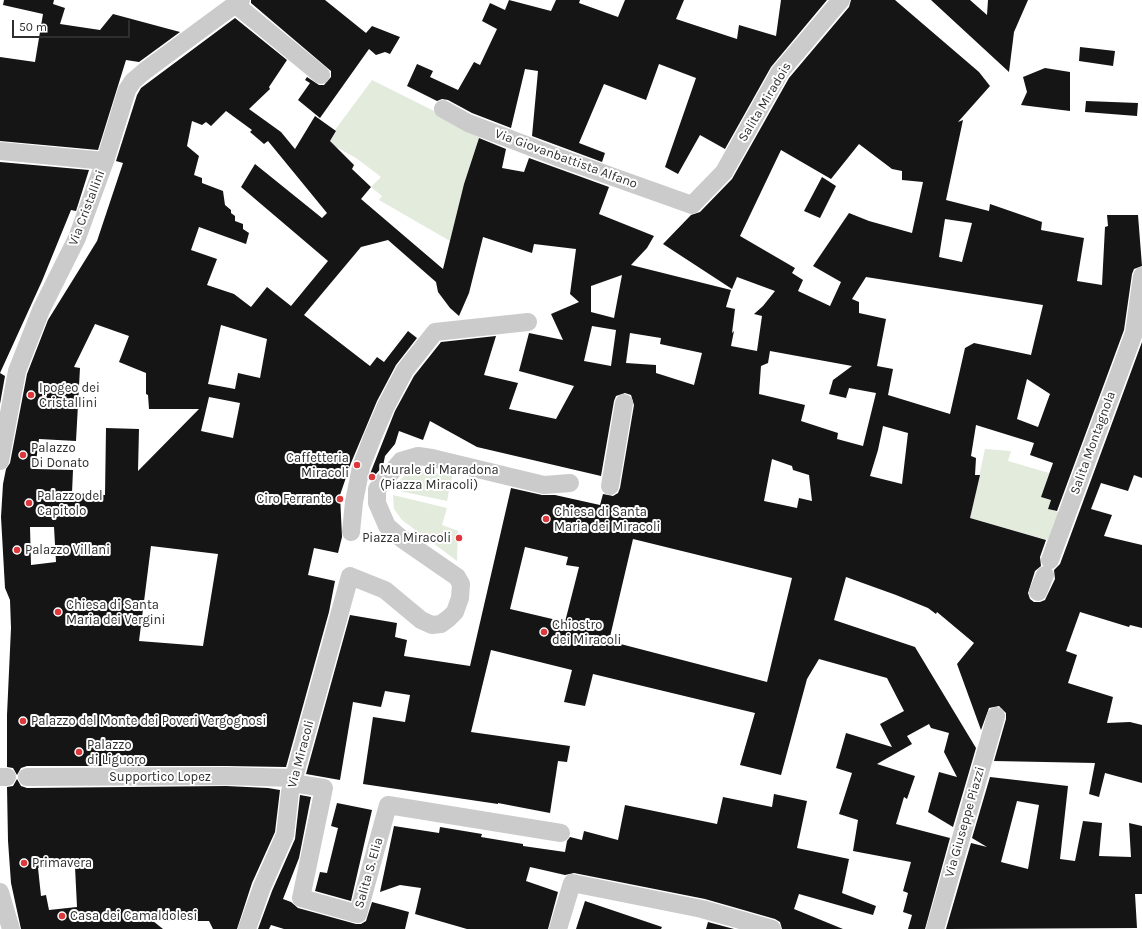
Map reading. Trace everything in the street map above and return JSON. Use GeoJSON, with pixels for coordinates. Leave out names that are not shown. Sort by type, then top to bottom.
{"type":"FeatureCollection","features":[{"type":"Feature","properties":{"kind":"street","name":"Salita Miradois"},"geometry":{"type":"LineString","coordinates":[[692,205],[724,172],[780,72],[840,0]]}},
{"type":"Feature","properties":{"kind":"street"},"geometry":{"type":"LineString","coordinates":[[238,2],[321,75]]}},
{"type":"Feature","properties":{"kind":"street","name":"Via Cristallini"},"geometry":{"type":"LineString","coordinates":[[0,461],[18,371],[41,310],[77,238],[105,161],[127,90],[133,80],[238,2]]}},
{"type":"Feature","properties":{"kind":"street","name":"Via Giovanbattista Alfano"},"geometry":{"type":"LineString","coordinates":[[443,109],[468,123],[546,153],[692,205]]}},
{"type":"Feature","properties":{"kind":"street"},"geometry":{"type":"LineString","coordinates":[[0,151],[105,161]]}},
{"type":"Feature","properties":{"kind":"street","name":"Salita Montagnola"},"geometry":{"type":"LineString","coordinates":[[1038,592],[1136,325],[1142,276]]}},
{"type":"Feature","properties":{"kind":"street"},"geometry":{"type":"LineString","coordinates":[[351,532],[361,467],[386,406],[405,370],[435,332],[528,322]]}},
{"type":"Feature","properties":{"kind":"street"},"geometry":{"type":"LineString","coordinates":[[610,486],[624,403]]}},
{"type":"Feature","properties":{"kind":"street"},"geometry":{"type":"LineString","coordinates":[[357,488],[377,491],[387,475],[401,461],[418,456],[544,485],[570,483]]}},
{"type":"Feature","properties":{"kind":"street","name":"Via Miracoli"},"geometry":{"type":"LineString","coordinates":[[247,929],[262,887],[285,835],[293,781],[350,576],[385,590],[421,620],[432,625],[441,624],[449,618],[454,612],[460,598],[461,584],[457,577],[402,539],[387,526],[377,503],[377,491]]}},
{"type":"Feature","properties":{"kind":"street","name":"Via Giuseppe Piazzi"},"geometry":{"type":"LineString","coordinates":[[935,929],[996,716]]}},
{"type":"Feature","properties":{"kind":"street","name":"Supportico Lopez"},"geometry":{"type":"LineString","coordinates":[[27,777],[226,776],[293,781]]}},
{"type":"Feature","properties":{"kind":"street","name":"Salita S. Elia"},"geometry":{"type":"LineString","coordinates":[[293,781],[324,788],[301,898],[358,914],[388,805],[561,833]]}},
{"type":"Feature","properties":{"kind":"street"},"geometry":{"type":"LineString","coordinates":[[558,929],[572,883],[702,909],[772,929]]}},
{"type":"Feature","properties":{"kind":"street"},"geometry":{"type":"LineString","coordinates":[[0,892],[11,929]]}},
{"type":"Feature","properties":{"kind":"green space"},"geometry":{"type":"Polygon","coordinates":[[[372,80],[480,134],[464,184],[450,241],[379,200],[382,196],[371,187],[381,177],[356,158],[329,143],[336,132],[335,130],[372,80]]]}},
{"type":"Feature","properties":{"kind":"green space"},"geometry":{"type":"Polygon","coordinates":[[[985,449],[1011,451],[1008,461],[1049,473],[1041,497],[1051,500],[1048,509],[1062,513],[1051,541],[970,518],[985,449]]]}},
{"type":"Feature","properties":{"kind":"green space"},"geometry":{"type":"Polygon","coordinates":[[[417,470],[452,476],[447,501],[395,490],[397,483],[404,476],[417,470]]]}},
{"type":"Feature","properties":{"kind":"green space"},"geometry":{"type":"Polygon","coordinates":[[[393,495],[447,508],[442,525],[458,531],[457,561],[402,520],[394,509],[393,495]]]}},
{"type":"Feature","properties":{"kind":"building"},"geometry":{"type":"Polygon","coordinates":[[[4,0],[54,0],[53,4],[65,8],[60,24],[100,30],[113,14],[180,32],[139,62],[126,60],[98,150],[0,141],[0,57],[35,62],[43,14],[3,5],[4,0]]]}},
{"type":"Feature","properties":{"kind":"building"},"geometry":{"type":"Polygon","coordinates":[[[251,0],[325,0],[366,33],[372,26],[400,37],[390,54],[385,52],[376,55],[369,49],[320,118],[298,100],[310,83],[305,80],[307,77],[319,85],[324,85],[331,77],[331,71],[251,3],[251,0]]]}},
{"type":"Feature","properties":{"kind":"building"},"geometry":{"type":"Polygon","coordinates":[[[509,0],[551,11],[556,0],[580,0],[579,3],[618,17],[625,0],[684,0],[676,19],[737,39],[739,25],[776,36],[781,0],[827,0],[771,67],[725,149],[700,135],[678,174],[665,167],[696,78],[659,64],[646,100],[604,84],[579,143],[605,153],[602,162],[532,136],[538,71],[525,69],[511,128],[472,113],[448,100],[442,99],[437,101],[407,86],[417,64],[433,71],[430,77],[458,90],[474,62],[480,65],[497,29],[482,21],[490,3],[505,10],[509,0]]]}},
{"type":"Feature","properties":{"kind":"building"},"geometry":{"type":"Polygon","coordinates":[[[851,0],[895,0],[979,72],[990,86],[958,122],[963,120],[946,200],[989,211],[990,204],[1042,222],[1041,230],[1084,238],[1077,281],[1102,285],[1105,227],[1108,226],[1107,215],[1138,215],[1142,266],[1134,269],[1132,274],[1124,330],[1057,511],[1048,509],[1051,500],[1041,497],[1053,463],[1030,455],[1034,443],[976,425],[971,456],[976,458],[975,475],[980,475],[970,518],[1046,540],[1040,557],[1041,566],[1035,571],[1028,593],[1030,599],[1034,602],[1045,600],[1055,579],[1054,570],[1060,564],[1142,342],[1142,478],[1134,475],[1128,491],[1101,483],[1091,509],[1112,515],[1104,536],[1142,545],[1142,628],[1130,625],[1129,627],[1080,612],[1066,651],[1077,655],[1068,683],[1113,697],[1107,723],[1130,722],[1142,725],[1142,783],[1105,773],[1099,797],[1089,794],[1095,763],[994,761],[1006,719],[1006,713],[999,706],[989,708],[981,730],[957,664],[974,643],[937,612],[936,614],[928,608],[846,577],[834,620],[915,647],[976,748],[953,827],[928,812],[939,772],[957,777],[944,752],[949,733],[931,728],[929,724],[907,736],[912,744],[877,764],[915,776],[907,799],[904,797],[896,824],[950,838],[925,929],[908,929],[912,915],[903,912],[908,893],[903,891],[911,862],[853,851],[858,820],[839,814],[852,773],[836,768],[846,733],[892,747],[880,724],[904,711],[887,678],[819,659],[807,679],[781,775],[740,765],[755,713],[593,674],[585,706],[564,702],[572,670],[491,650],[471,732],[570,746],[567,762],[558,761],[550,813],[498,803],[363,784],[373,717],[405,722],[410,695],[385,691],[381,707],[353,702],[340,780],[306,774],[350,615],[397,623],[395,637],[407,640],[404,656],[470,666],[511,488],[542,495],[555,495],[600,505],[603,494],[613,496],[618,493],[620,488],[634,405],[631,395],[625,393],[616,396],[614,401],[601,476],[477,447],[430,421],[423,440],[399,431],[395,444],[385,456],[383,466],[376,474],[370,474],[395,411],[414,376],[441,342],[496,336],[484,375],[518,383],[509,409],[556,419],[574,386],[519,371],[529,333],[563,340],[551,314],[579,302],[570,294],[576,249],[534,244],[532,253],[483,237],[469,293],[459,316],[450,308],[438,292],[436,282],[388,240],[361,247],[304,315],[370,366],[377,357],[384,362],[408,331],[417,338],[396,365],[377,401],[351,463],[340,495],[342,537],[338,553],[314,548],[308,575],[335,581],[329,612],[286,767],[27,766],[21,768],[17,775],[13,768],[7,767],[7,715],[11,628],[10,600],[5,588],[1,517],[3,484],[6,469],[10,463],[27,374],[48,320],[97,241],[123,163],[116,161],[137,95],[141,88],[235,18],[287,60],[269,87],[270,89],[249,109],[281,132],[295,149],[315,116],[336,131],[330,141],[354,165],[352,169],[371,187],[361,199],[443,269],[464,184],[479,138],[506,149],[502,168],[524,172],[529,158],[609,187],[599,214],[654,236],[647,248],[631,265],[731,290],[726,307],[735,309],[732,333],[734,331],[731,346],[757,351],[762,316],[754,314],[763,306],[775,291],[737,277],[732,289],[663,244],[691,215],[700,212],[732,179],[789,78],[849,7],[851,0]],[[226,111],[211,126],[206,122],[202,125],[192,121],[187,146],[199,156],[194,175],[202,178],[202,183],[223,191],[225,205],[235,216],[235,221],[243,224],[243,229],[249,233],[246,244],[199,227],[191,250],[217,259],[207,285],[234,294],[251,307],[267,287],[291,306],[328,261],[241,187],[255,164],[322,218],[327,213],[268,141],[264,144],[250,132],[252,130],[226,111]],[[859,144],[831,179],[781,150],[740,236],[795,268],[792,273],[803,280],[798,291],[830,306],[841,282],[813,266],[849,213],[869,221],[912,233],[923,182],[902,180],[902,171],[892,169],[859,144]],[[945,219],[939,257],[962,262],[972,223],[945,219]],[[622,275],[591,286],[591,312],[614,318],[622,275]],[[866,277],[852,299],[859,302],[859,313],[886,319],[877,366],[893,369],[888,395],[950,414],[965,348],[974,343],[1031,355],[1043,305],[866,277]],[[95,324],[74,367],[80,368],[76,441],[39,439],[35,469],[73,470],[72,493],[105,495],[106,428],[139,429],[138,471],[199,409],[149,409],[148,395],[146,394],[146,373],[119,362],[129,336],[95,324]],[[221,325],[208,384],[235,389],[238,373],[260,378],[267,339],[221,325]],[[592,326],[584,361],[611,366],[616,330],[592,326]],[[630,333],[626,363],[656,365],[656,373],[694,385],[702,353],[660,344],[661,338],[630,333]],[[770,351],[768,363],[761,366],[759,394],[805,405],[801,421],[838,433],[837,439],[863,446],[876,393],[849,388],[846,398],[829,394],[833,380],[852,366],[770,351]],[[1027,379],[1017,419],[1038,427],[1050,394],[1027,379]],[[209,397],[201,431],[233,438],[240,403],[209,397]],[[883,426],[878,450],[870,476],[902,484],[908,433],[883,426]],[[772,459],[764,501],[797,508],[799,498],[812,501],[809,475],[793,470],[792,466],[772,459]],[[30,527],[31,565],[56,562],[54,527],[30,527]],[[633,539],[609,641],[767,682],[792,578],[633,539]],[[151,546],[139,641],[203,646],[218,554],[151,546]],[[525,547],[510,609],[565,622],[579,567],[566,565],[568,557],[525,547]]]}},
{"type":"Feature","properties":{"kind":"building"},"geometry":{"type":"Polygon","coordinates":[[[931,0],[970,0],[987,15],[988,0],[1028,0],[1014,32],[1009,72],[931,0]]]}},
{"type":"Feature","properties":{"kind":"building"},"geometry":{"type":"Polygon","coordinates":[[[1080,47],[1115,51],[1113,66],[1079,61],[1080,47]]]}},
{"type":"Feature","properties":{"kind":"building"},"geometry":{"type":"Polygon","coordinates":[[[1045,68],[1070,72],[1070,111],[1021,105],[1027,92],[1023,77],[1045,68]]]}},
{"type":"Feature","properties":{"kind":"building"},"geometry":{"type":"Polygon","coordinates":[[[1086,101],[1138,103],[1137,116],[1085,112],[1086,101]]]}},
{"type":"Feature","properties":{"kind":"building"},"geometry":{"type":"Polygon","coordinates":[[[0,162],[89,170],[76,211],[71,210],[42,281],[0,373],[0,162]]]}},
{"type":"Feature","properties":{"kind":"building"},"geometry":{"type":"Polygon","coordinates":[[[822,177],[836,186],[820,218],[804,211],[822,177]]]}},
{"type":"Feature","properties":{"kind":"building"},"geometry":{"type":"Polygon","coordinates":[[[0,373],[5,376],[0,404],[0,373]]]}},
{"type":"Feature","properties":{"kind":"building"},"geometry":{"type":"Polygon","coordinates":[[[990,777],[1068,786],[1060,859],[1075,861],[1083,821],[1102,823],[1099,856],[1131,857],[1129,823],[1142,826],[1142,894],[1135,894],[1137,928],[946,929],[971,843],[987,847],[972,838],[990,777]],[[1017,801],[1001,862],[1028,869],[1039,805],[1017,801]]]}},
{"type":"Feature","properties":{"kind":"building"},"geometry":{"type":"Polygon","coordinates":[[[17,779],[21,786],[27,788],[226,786],[280,790],[275,832],[252,883],[237,929],[213,929],[209,921],[153,921],[163,929],[21,929],[11,883],[8,841],[7,787],[13,786],[17,779]],[[53,866],[38,868],[41,896],[46,895],[49,910],[77,907],[75,867],[53,866]]]}},
{"type":"Feature","properties":{"kind":"building"},"geometry":{"type":"Polygon","coordinates":[[[774,794],[807,801],[797,848],[849,859],[842,893],[876,906],[873,915],[799,894],[794,909],[843,929],[782,929],[780,922],[775,919],[705,899],[574,873],[565,875],[530,867],[526,881],[558,892],[548,929],[467,929],[415,914],[421,888],[400,885],[380,892],[394,826],[439,833],[440,827],[482,834],[481,837],[523,844],[523,846],[565,852],[567,841],[570,837],[582,840],[584,831],[618,840],[625,805],[717,824],[723,797],[772,807],[774,794]]]}},
{"type":"Feature","properties":{"kind":"building"},"geometry":{"type":"Polygon","coordinates":[[[300,795],[311,797],[299,858],[283,899],[291,902],[298,908],[356,924],[361,924],[366,921],[372,902],[409,912],[405,929],[284,929],[271,925],[269,929],[258,929],[272,891],[295,839],[300,795]]]}},
{"type":"Feature","properties":{"kind":"building"},"geometry":{"type":"Polygon","coordinates":[[[337,803],[372,810],[351,901],[315,891],[320,872],[327,873],[338,828],[331,826],[337,803]]]}},
{"type":"Feature","properties":{"kind":"building"},"geometry":{"type":"Polygon","coordinates":[[[585,901],[662,927],[661,929],[576,929],[585,901]]]}},
{"type":"Feature","properties":{"kind":"building"},"geometry":{"type":"Polygon","coordinates":[[[708,922],[734,929],[706,929],[708,922]]]}},
{"type":"Feature","properties":{"kind":"place","name":"Ipogeo dei Cristallini"},"geometry":{"type":"Point","coordinates":[31,395]}},
{"type":"Feature","properties":{"kind":"place","name":"Palazzo Di Donato"},"geometry":{"type":"Point","coordinates":[23,455]}},
{"type":"Feature","properties":{"kind":"place","name":"Caffetteria Miracoli"},"geometry":{"type":"Point","coordinates":[357,465]}},
{"type":"Feature","properties":{"kind":"place","name":"Murale di Maradona (Piazza Miracoli)"},"geometry":{"type":"Point","coordinates":[372,477]}},
{"type":"Feature","properties":{"kind":"place","name":"Ciro Ferrante"},"geometry":{"type":"Point","coordinates":[340,499]}},
{"type":"Feature","properties":{"kind":"place","name":"Palazzo del Capitolo"},"geometry":{"type":"Point","coordinates":[29,503]}},
{"type":"Feature","properties":{"kind":"place","name":"Chiesa di Santa Maria dei Miracoli"},"geometry":{"type":"Point","coordinates":[546,519]}},
{"type":"Feature","properties":{"kind":"place","name":"Piazza Miracoli"},"geometry":{"type":"Point","coordinates":[459,538]}},
{"type":"Feature","properties":{"kind":"place","name":"Palazzo Villani"},"geometry":{"type":"Point","coordinates":[17,550]}},
{"type":"Feature","properties":{"kind":"place","name":"Chiesa di Santa Maria dei Vergini"},"geometry":{"type":"Point","coordinates":[58,612]}},
{"type":"Feature","properties":{"kind":"place","name":"Chiostro dei Miracoli"},"geometry":{"type":"Point","coordinates":[544,632]}},
{"type":"Feature","properties":{"kind":"place","name":"Palazzo del Monte dei Poveri Vergognosi"},"geometry":{"type":"Point","coordinates":[23,721]}},
{"type":"Feature","properties":{"kind":"place","name":"Palazzo di Liguoro"},"geometry":{"type":"Point","coordinates":[79,752]}},
{"type":"Feature","properties":{"kind":"place","name":"Primavera"},"geometry":{"type":"Point","coordinates":[24,863]}},
{"type":"Feature","properties":{"kind":"place","name":"Casa dei Camaldolesi"},"geometry":{"type":"Point","coordinates":[62,916]}}]}
